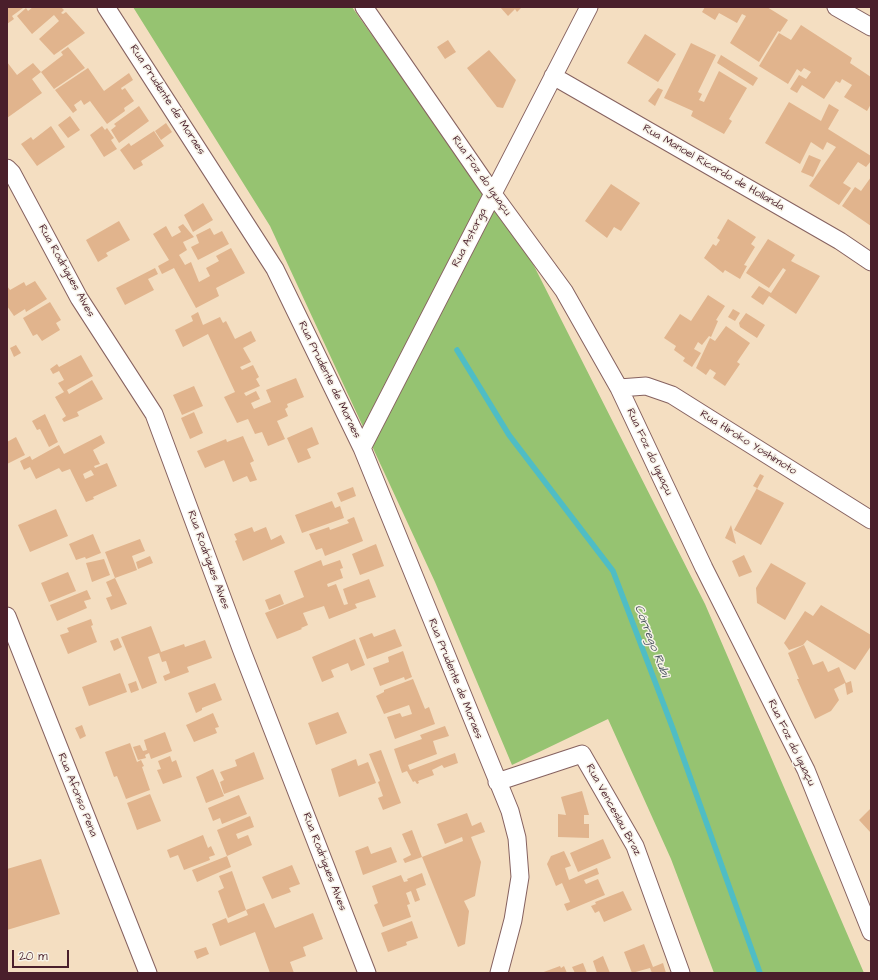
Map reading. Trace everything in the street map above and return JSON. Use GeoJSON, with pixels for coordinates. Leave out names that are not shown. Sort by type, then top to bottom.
{"type":"FeatureCollection","features":[{"type":"Feature","properties":{"kind":"street","name":"Rua Prudente de Moraes"},"geometry":{"type":"LineString","coordinates":[[106,7],[275,269],[362,448],[512,818],[520,859],[520,877],[513,920],[499,973]]}},
{"type":"Feature","properties":{"kind":"street","name":"Rua Foz do Iguaçu"},"geometry":{"type":"LineString","coordinates":[[364,7],[493,194],[564,291],[619,388],[704,568],[806,770],[871,932]]}},
{"type":"Feature","properties":{"kind":"street","name":"Rua Astorga"},"geometry":{"type":"LineString","coordinates":[[362,448],[589,7]]}},
{"type":"Feature","properties":{"kind":"street"},"geometry":{"type":"LineString","coordinates":[[836,7],[871,27]]}},
{"type":"Feature","properties":{"kind":"street","name":"Rua Manoel Ricardo de Hollanda"},"geometry":{"type":"LineString","coordinates":[[553,76],[840,241],[871,262]]}},
{"type":"Feature","properties":{"kind":"street","name":"Rua Rodrigues Alves"},"geometry":{"type":"LineString","coordinates":[[7,168],[12,173],[79,298],[154,414],[242,651],[367,973]]}},
{"type":"Feature","properties":{"kind":"street","name":"Rua Hiroko Yoshimoto"},"geometry":{"type":"LineString","coordinates":[[619,388],[646,386],[672,396],[871,520]]}},
{"type":"Feature","properties":{"kind":"street","name":"Rua Afonso Pena"},"geometry":{"type":"LineString","coordinates":[[7,616],[148,973]]}},
{"type":"Feature","properties":{"kind":"street","name":"Rua Venceslau Braz"},"geometry":{"type":"LineString","coordinates":[[497,782],[582,754],[635,846],[681,973]]}},
{"type":"Feature","properties":{"kind":"green space"},"geometry":{"type":"Polygon","coordinates":[[[133,7],[352,7],[530,258],[705,604],[864,973],[714,973],[671,859],[608,719],[512,765],[435,582],[270,226],[133,7]]]}},
{"type":"Feature","properties":{"kind":"building"},"geometry":{"type":"Polygon","coordinates":[[[7,7],[23,8],[12,16],[14,19],[7,24],[7,7]]]}},
{"type":"Feature","properties":{"kind":"building"},"geometry":{"type":"Polygon","coordinates":[[[33,7],[61,7],[64,10],[61,13],[63,14],[66,12],[85,33],[54,55],[39,39],[59,21],[54,15],[32,34],[17,16],[26,8],[28,11],[33,7]]]}},
{"type":"Feature","properties":{"kind":"building"},"geometry":{"type":"Polygon","coordinates":[[[500,7],[522,7],[517,12],[515,9],[508,16],[500,7]]]}},
{"type":"Feature","properties":{"kind":"building"},"geometry":{"type":"Polygon","coordinates":[[[705,7],[767,7],[788,20],[780,32],[778,31],[759,62],[730,43],[746,16],[742,14],[737,23],[719,13],[715,20],[702,12],[705,7]]]}},
{"type":"Feature","properties":{"kind":"building"},"geometry":{"type":"Polygon","coordinates":[[[801,25],[852,58],[850,63],[871,77],[871,104],[867,111],[844,97],[852,85],[842,79],[840,83],[836,81],[824,99],[802,85],[797,93],[790,89],[799,75],[806,79],[811,72],[804,68],[801,72],[797,69],[788,84],[759,66],[779,33],[791,40],[801,25]]]}},
{"type":"Feature","properties":{"kind":"building"},"geometry":{"type":"Polygon","coordinates":[[[645,34],[676,54],[658,82],[627,63],[645,34]]]}},
{"type":"Feature","properties":{"kind":"building"},"geometry":{"type":"Polygon","coordinates":[[[448,40],[456,52],[445,59],[437,47],[448,40]]]}},
{"type":"Feature","properties":{"kind":"building"},"geometry":{"type":"Polygon","coordinates":[[[691,43],[716,55],[698,92],[702,94],[699,100],[704,102],[719,71],[747,88],[729,119],[732,121],[724,134],[691,116],[693,111],[664,98],[691,43]]]}},
{"type":"Feature","properties":{"kind":"building"},"geometry":{"type":"Polygon","coordinates":[[[68,47],[85,68],[54,89],[41,72],[63,55],[61,52],[68,47]]]}},
{"type":"Feature","properties":{"kind":"building"},"geometry":{"type":"Polygon","coordinates":[[[489,50],[516,80],[503,108],[497,107],[467,68],[489,50]]]}},
{"type":"Feature","properties":{"kind":"building"},"geometry":{"type":"Polygon","coordinates":[[[721,55],[758,78],[753,86],[717,63],[721,55]]]}},
{"type":"Feature","properties":{"kind":"building"},"geometry":{"type":"Polygon","coordinates":[[[7,62],[17,75],[33,63],[41,72],[32,79],[42,93],[7,118],[7,62]]]}},
{"type":"Feature","properties":{"kind":"building"},"geometry":{"type":"Polygon","coordinates":[[[88,68],[104,91],[129,73],[133,80],[121,88],[122,90],[125,88],[134,101],[124,108],[125,111],[107,124],[90,101],[84,105],[81,100],[74,105],[77,110],[73,113],[55,90],[88,68]]]}},
{"type":"Feature","properties":{"kind":"building"},"geometry":{"type":"Polygon","coordinates":[[[658,88],[663,90],[655,106],[648,101],[658,88]]]}},
{"type":"Feature","properties":{"kind":"building"},"geometry":{"type":"Polygon","coordinates":[[[789,102],[821,121],[829,104],[839,110],[828,129],[871,156],[871,161],[866,167],[858,162],[843,183],[851,188],[839,205],[809,186],[836,147],[827,142],[823,150],[811,142],[800,164],[765,143],[789,102]]]}},
{"type":"Feature","properties":{"kind":"building"},"geometry":{"type":"Polygon","coordinates":[[[139,106],[149,121],[119,143],[111,130],[116,126],[114,124],[139,106]]]}},
{"type":"Feature","properties":{"kind":"building"},"geometry":{"type":"Polygon","coordinates":[[[70,116],[80,130],[68,138],[58,125],[70,116]]]}},
{"type":"Feature","properties":{"kind":"building"},"geometry":{"type":"Polygon","coordinates":[[[166,123],[172,132],[161,140],[155,131],[166,123]]]}},
{"type":"Feature","properties":{"kind":"building"},"geometry":{"type":"Polygon","coordinates":[[[51,126],[65,147],[37,166],[21,144],[31,137],[33,140],[51,126]]]}},
{"type":"Feature","properties":{"kind":"building"},"geometry":{"type":"Polygon","coordinates":[[[102,126],[105,130],[107,128],[114,138],[111,140],[117,149],[104,157],[90,135],[102,126]]]}},
{"type":"Feature","properties":{"kind":"building"},"geometry":{"type":"Polygon","coordinates":[[[154,131],[164,146],[141,161],[143,165],[134,170],[120,150],[129,143],[131,146],[154,131]]]}},
{"type":"Feature","properties":{"kind":"building"},"geometry":{"type":"Polygon","coordinates":[[[809,155],[821,160],[813,177],[801,172],[809,155]]]}},
{"type":"Feature","properties":{"kind":"building"},"geometry":{"type":"Polygon","coordinates":[[[871,177],[871,226],[842,206],[855,187],[861,191],[871,177]]]}},
{"type":"Feature","properties":{"kind":"building"},"geometry":{"type":"Polygon","coordinates":[[[611,184],[640,203],[621,231],[614,227],[607,238],[585,221],[611,184]]]}},
{"type":"Feature","properties":{"kind":"building"},"geometry":{"type":"Polygon","coordinates":[[[203,203],[213,220],[193,232],[184,215],[203,203]]]}},
{"type":"Feature","properties":{"kind":"building"},"geometry":{"type":"Polygon","coordinates":[[[728,219],[756,237],[751,244],[755,247],[744,265],[747,266],[740,279],[725,270],[723,273],[704,258],[713,244],[716,246],[720,240],[717,238],[728,219]]]}},
{"type":"Feature","properties":{"kind":"building"},"geometry":{"type":"Polygon","coordinates":[[[119,221],[130,240],[106,253],[108,256],[98,262],[86,240],[119,221]]]}},
{"type":"Feature","properties":{"kind":"building"},"geometry":{"type":"Polygon","coordinates":[[[183,224],[194,237],[183,242],[187,250],[179,255],[185,265],[191,262],[199,282],[210,276],[206,268],[219,261],[216,256],[231,248],[245,273],[216,288],[219,296],[196,308],[174,268],[162,274],[158,266],[169,260],[153,234],[166,226],[172,237],[181,232],[178,227],[183,224]]]}},
{"type":"Feature","properties":{"kind":"building"},"geometry":{"type":"Polygon","coordinates":[[[210,228],[214,235],[222,231],[229,244],[198,260],[191,247],[199,243],[196,235],[210,228]]]}},
{"type":"Feature","properties":{"kind":"building"},"geometry":{"type":"Polygon","coordinates":[[[768,239],[795,255],[791,261],[820,276],[796,314],[769,296],[763,305],[751,297],[759,286],[771,293],[786,270],[783,268],[769,288],[746,273],[768,239]]]}},
{"type":"Feature","properties":{"kind":"building"},"geometry":{"type":"Polygon","coordinates":[[[155,268],[158,274],[148,279],[154,290],[125,305],[116,288],[155,268]]]}},
{"type":"Feature","properties":{"kind":"building"},"geometry":{"type":"Polygon","coordinates":[[[35,281],[47,299],[26,312],[25,309],[14,316],[7,306],[7,286],[10,290],[24,282],[26,286],[35,281]]]}},
{"type":"Feature","properties":{"kind":"building"},"geometry":{"type":"Polygon","coordinates":[[[708,295],[725,306],[716,320],[718,321],[711,337],[709,336],[702,345],[698,342],[694,349],[701,353],[692,367],[683,361],[685,358],[674,350],[676,346],[664,338],[680,314],[691,321],[708,295]]]}},
{"type":"Feature","properties":{"kind":"building"},"geometry":{"type":"Polygon","coordinates":[[[50,302],[61,320],[56,323],[60,330],[42,341],[37,334],[33,336],[23,318],[50,302]]]}},
{"type":"Feature","properties":{"kind":"building"},"geometry":{"type":"Polygon","coordinates":[[[733,309],[740,313],[735,321],[728,317],[733,309]]]}},
{"type":"Feature","properties":{"kind":"building"},"geometry":{"type":"Polygon","coordinates":[[[198,312],[203,325],[220,317],[223,323],[226,321],[235,339],[251,331],[256,341],[243,348],[251,362],[240,367],[242,370],[253,365],[259,377],[256,379],[260,386],[244,393],[246,396],[256,391],[260,399],[251,403],[254,409],[271,402],[266,390],[296,378],[304,397],[287,404],[288,407],[285,409],[288,416],[277,421],[285,439],[268,446],[262,432],[255,434],[248,419],[237,423],[224,397],[235,392],[208,334],[183,347],[175,330],[193,321],[191,316],[198,312]]]}},
{"type":"Feature","properties":{"kind":"building"},"geometry":{"type":"Polygon","coordinates":[[[746,313],[765,325],[757,338],[740,327],[739,323],[746,313]]]}},
{"type":"Feature","properties":{"kind":"building"},"geometry":{"type":"Polygon","coordinates":[[[726,326],[750,343],[737,362],[740,364],[725,386],[713,378],[716,373],[710,369],[706,375],[696,368],[710,338],[715,341],[726,326]]]}},
{"type":"Feature","properties":{"kind":"building"},"geometry":{"type":"Polygon","coordinates":[[[16,345],[21,353],[14,357],[10,348],[16,345]]]}},
{"type":"Feature","properties":{"kind":"building"},"geometry":{"type":"Polygon","coordinates":[[[81,355],[93,376],[67,390],[69,394],[92,380],[103,399],[77,412],[79,416],[64,422],[62,419],[66,416],[55,397],[64,392],[58,383],[64,380],[59,371],[53,374],[50,369],[57,364],[59,367],[81,355]]]}},
{"type":"Feature","properties":{"kind":"building"},"geometry":{"type":"Polygon","coordinates":[[[194,386],[203,406],[182,415],[173,395],[194,386]]]}},
{"type":"Feature","properties":{"kind":"building"},"geometry":{"type":"Polygon","coordinates":[[[194,412],[203,433],[190,439],[181,418],[194,412]]]}},
{"type":"Feature","properties":{"kind":"building"},"geometry":{"type":"Polygon","coordinates":[[[45,414],[58,442],[49,447],[40,429],[37,430],[32,421],[45,414]]]}},
{"type":"Feature","properties":{"kind":"building"},"geometry":{"type":"Polygon","coordinates":[[[312,427],[319,444],[307,449],[311,458],[298,463],[287,438],[312,427]]]}},
{"type":"Feature","properties":{"kind":"building"},"geometry":{"type":"Polygon","coordinates":[[[101,435],[105,443],[93,450],[100,464],[94,466],[95,468],[107,463],[117,486],[93,497],[94,499],[86,502],[70,469],[62,472],[59,468],[36,479],[30,467],[24,470],[20,461],[30,456],[32,460],[59,445],[64,454],[101,435]],[[91,470],[83,474],[85,479],[94,475],[91,470]]]}},
{"type":"Feature","properties":{"kind":"building"},"geometry":{"type":"Polygon","coordinates":[[[243,436],[254,461],[250,463],[257,480],[250,482],[247,476],[233,482],[224,460],[205,468],[197,451],[226,439],[227,442],[243,436]]]}},
{"type":"Feature","properties":{"kind":"building"},"geometry":{"type":"Polygon","coordinates":[[[16,437],[25,455],[7,464],[7,442],[16,437]]]}},
{"type":"Feature","properties":{"kind":"building"},"geometry":{"type":"Polygon","coordinates":[[[760,474],[764,476],[757,489],[784,503],[761,545],[734,530],[757,488],[753,486],[760,474]]]}},
{"type":"Feature","properties":{"kind":"building"},"geometry":{"type":"Polygon","coordinates":[[[353,487],[356,496],[341,502],[337,493],[353,487]]]}},
{"type":"Feature","properties":{"kind":"building"},"geometry":{"type":"Polygon","coordinates":[[[332,501],[335,508],[340,506],[344,518],[302,533],[295,515],[332,501]]]}},
{"type":"Feature","properties":{"kind":"building"},"geometry":{"type":"Polygon","coordinates":[[[56,509],[68,536],[30,552],[18,525],[56,509]]]}},
{"type":"Feature","properties":{"kind":"building"},"geometry":{"type":"Polygon","coordinates":[[[354,517],[363,541],[325,556],[322,548],[316,550],[309,534],[329,527],[330,530],[349,523],[347,520],[354,517]]]}},
{"type":"Feature","properties":{"kind":"building"},"geometry":{"type":"Polygon","coordinates":[[[731,525],[736,544],[725,538],[731,525]]]}},
{"type":"Feature","properties":{"kind":"building"},"geometry":{"type":"Polygon","coordinates":[[[252,527],[254,532],[266,527],[271,540],[281,535],[285,543],[243,561],[235,541],[237,540],[234,534],[252,527]]]}},
{"type":"Feature","properties":{"kind":"building"},"geometry":{"type":"Polygon","coordinates":[[[93,534],[101,553],[86,559],[85,557],[76,560],[69,544],[93,534]]]}},
{"type":"Feature","properties":{"kind":"building"},"geometry":{"type":"Polygon","coordinates":[[[140,539],[145,551],[132,556],[137,570],[115,578],[105,552],[140,539]]]}},
{"type":"Feature","properties":{"kind":"building"},"geometry":{"type":"Polygon","coordinates":[[[376,544],[384,566],[360,575],[352,554],[376,544]]]}},
{"type":"Feature","properties":{"kind":"building"},"geometry":{"type":"Polygon","coordinates":[[[744,555],[752,572],[739,577],[732,561],[744,555]]]}},
{"type":"Feature","properties":{"kind":"building"},"geometry":{"type":"Polygon","coordinates":[[[150,556],[153,563],[138,569],[136,562],[150,556]]]}},
{"type":"Feature","properties":{"kind":"building"},"geometry":{"type":"Polygon","coordinates":[[[104,559],[110,575],[92,582],[86,563],[104,559]]]}},
{"type":"Feature","properties":{"kind":"building"},"geometry":{"type":"Polygon","coordinates":[[[321,560],[323,566],[340,560],[343,568],[340,569],[343,578],[327,584],[328,587],[336,584],[344,605],[348,604],[343,589],[369,579],[376,597],[355,604],[357,608],[329,619],[324,606],[303,613],[308,625],[277,639],[265,613],[304,597],[294,571],[321,560]]]}},
{"type":"Feature","properties":{"kind":"building"},"geometry":{"type":"Polygon","coordinates":[[[771,563],[806,583],[785,620],[757,603],[756,588],[771,563]]]}},
{"type":"Feature","properties":{"kind":"building"},"geometry":{"type":"Polygon","coordinates":[[[68,572],[76,591],[49,602],[41,583],[68,572]]]}},
{"type":"Feature","properties":{"kind":"building"},"geometry":{"type":"Polygon","coordinates":[[[115,578],[127,604],[111,610],[106,598],[112,596],[106,582],[115,578]]]}},
{"type":"Feature","properties":{"kind":"building"},"geometry":{"type":"Polygon","coordinates":[[[87,590],[91,599],[84,601],[87,608],[57,621],[50,605],[87,590]]]}},
{"type":"Feature","properties":{"kind":"building"},"geometry":{"type":"Polygon","coordinates":[[[280,594],[284,604],[269,610],[265,600],[280,594]]]}},
{"type":"Feature","properties":{"kind":"building"},"geometry":{"type":"Polygon","coordinates":[[[821,605],[871,635],[871,646],[855,670],[807,640],[803,645],[789,650],[784,643],[805,611],[813,616],[821,605]]]}},
{"type":"Feature","properties":{"kind":"building"},"geometry":{"type":"Polygon","coordinates":[[[91,619],[93,625],[91,626],[97,642],[68,654],[60,635],[69,632],[67,628],[91,619]]]}},
{"type":"Feature","properties":{"kind":"building"},"geometry":{"type":"Polygon","coordinates":[[[151,626],[161,652],[184,644],[185,647],[205,640],[212,658],[187,667],[189,672],[165,681],[163,676],[170,673],[166,661],[162,662],[159,653],[148,657],[157,683],[142,689],[121,637],[151,626]]]}},
{"type":"Feature","properties":{"kind":"building"},"geometry":{"type":"Polygon","coordinates":[[[395,629],[402,646],[367,659],[359,638],[372,633],[374,637],[395,629]]]}},
{"type":"Feature","properties":{"kind":"building"},"geometry":{"type":"Polygon","coordinates":[[[118,638],[122,647],[114,651],[110,641],[118,638]]]}},
{"type":"Feature","properties":{"kind":"building"},"geometry":{"type":"Polygon","coordinates":[[[355,639],[365,665],[351,671],[348,663],[331,670],[334,677],[322,682],[312,657],[355,639]]]}},
{"type":"Feature","properties":{"kind":"building"},"geometry":{"type":"Polygon","coordinates":[[[804,645],[813,665],[823,661],[828,672],[839,667],[846,683],[851,681],[853,692],[847,695],[845,683],[834,689],[839,700],[831,711],[815,719],[797,679],[799,679],[788,653],[804,645]]]}},
{"type":"Feature","properties":{"kind":"building"},"geometry":{"type":"Polygon","coordinates":[[[403,651],[412,677],[405,680],[404,677],[380,686],[373,668],[389,662],[388,657],[403,651]]]}},
{"type":"Feature","properties":{"kind":"building"},"geometry":{"type":"Polygon","coordinates":[[[120,673],[127,692],[89,706],[82,687],[120,673]]]}},
{"type":"Feature","properties":{"kind":"building"},"geometry":{"type":"Polygon","coordinates":[[[413,679],[425,709],[429,707],[435,724],[395,739],[387,717],[400,713],[402,717],[412,714],[409,705],[384,714],[376,696],[384,692],[384,690],[413,679]]]}},
{"type":"Feature","properties":{"kind":"building"},"geometry":{"type":"Polygon","coordinates":[[[136,681],[139,690],[131,693],[128,684],[136,681]]]}},
{"type":"Feature","properties":{"kind":"building"},"geometry":{"type":"Polygon","coordinates":[[[215,683],[222,700],[202,708],[202,710],[196,713],[188,693],[215,683]]]}},
{"type":"Feature","properties":{"kind":"building"},"geometry":{"type":"Polygon","coordinates":[[[338,712],[347,733],[316,745],[308,723],[338,712]]]}},
{"type":"Feature","properties":{"kind":"building"},"geometry":{"type":"Polygon","coordinates":[[[213,713],[219,727],[215,728],[217,733],[194,742],[186,725],[213,713]]]}},
{"type":"Feature","properties":{"kind":"building"},"geometry":{"type":"Polygon","coordinates":[[[82,725],[86,736],[80,739],[75,728],[82,725]]]}},
{"type":"Feature","properties":{"kind":"building"},"geometry":{"type":"Polygon","coordinates":[[[445,726],[449,736],[433,741],[437,754],[408,765],[410,770],[455,753],[458,763],[444,768],[442,765],[432,770],[434,775],[418,781],[419,783],[417,784],[415,781],[413,782],[407,771],[402,773],[394,749],[422,739],[420,735],[445,726]]]}},
{"type":"Feature","properties":{"kind":"building"},"geometry":{"type":"Polygon","coordinates":[[[165,732],[172,751],[151,759],[149,753],[145,755],[146,758],[138,760],[133,747],[140,745],[143,751],[147,750],[144,740],[165,732]]]}},
{"type":"Feature","properties":{"kind":"building"},"geometry":{"type":"Polygon","coordinates":[[[130,743],[137,762],[141,760],[144,766],[142,767],[150,790],[126,799],[117,776],[114,777],[105,752],[130,743]]]}},
{"type":"Feature","properties":{"kind":"building"},"geometry":{"type":"Polygon","coordinates":[[[381,750],[401,803],[383,810],[378,798],[383,796],[378,782],[380,781],[369,754],[381,750]]]}},
{"type":"Feature","properties":{"kind":"building"},"geometry":{"type":"Polygon","coordinates":[[[254,752],[264,779],[224,794],[220,782],[224,780],[220,772],[237,766],[235,760],[254,752]]]}},
{"type":"Feature","properties":{"kind":"building"},"geometry":{"type":"Polygon","coordinates":[[[170,756],[172,762],[176,760],[182,777],[163,784],[157,770],[161,769],[158,761],[170,756]]]}},
{"type":"Feature","properties":{"kind":"building"},"geometry":{"type":"Polygon","coordinates":[[[356,759],[358,766],[368,762],[376,783],[339,797],[331,769],[356,759]]]}},
{"type":"Feature","properties":{"kind":"building"},"geometry":{"type":"Polygon","coordinates":[[[213,769],[224,796],[206,803],[196,777],[213,769]]]}},
{"type":"Feature","properties":{"kind":"building"},"geometry":{"type":"Polygon","coordinates":[[[582,791],[589,815],[584,815],[584,824],[589,824],[589,838],[558,837],[558,814],[566,815],[561,797],[582,791]]]}},
{"type":"Feature","properties":{"kind":"building"},"geometry":{"type":"Polygon","coordinates":[[[150,794],[161,821],[137,830],[127,803],[150,794]]]}},
{"type":"Feature","properties":{"kind":"building"},"geometry":{"type":"Polygon","coordinates":[[[239,795],[247,814],[222,824],[220,818],[213,821],[208,808],[239,795]]]}},
{"type":"Feature","properties":{"kind":"building"},"geometry":{"type":"Polygon","coordinates":[[[871,808],[871,833],[859,820],[871,808]]]}},
{"type":"Feature","properties":{"kind":"building"},"geometry":{"type":"Polygon","coordinates":[[[467,813],[472,826],[481,822],[485,832],[471,837],[481,862],[475,896],[464,901],[469,911],[465,944],[458,947],[422,857],[463,841],[462,837],[445,844],[437,824],[467,813]]]}},
{"type":"Feature","properties":{"kind":"building"},"geometry":{"type":"Polygon","coordinates":[[[250,816],[254,827],[236,834],[238,839],[248,835],[252,845],[227,856],[217,830],[250,816]]]}},
{"type":"Feature","properties":{"kind":"building"},"geometry":{"type":"Polygon","coordinates":[[[412,830],[422,857],[405,863],[403,859],[411,855],[402,834],[412,830]]]}},
{"type":"Feature","properties":{"kind":"building"},"geometry":{"type":"Polygon","coordinates":[[[203,835],[208,848],[211,846],[215,855],[209,857],[210,860],[184,870],[178,855],[170,858],[167,850],[203,835]]]}},
{"type":"Feature","properties":{"kind":"building"},"geometry":{"type":"Polygon","coordinates":[[[603,839],[611,858],[578,872],[570,853],[603,839]]]}},
{"type":"Feature","properties":{"kind":"building"},"geometry":{"type":"Polygon","coordinates":[[[368,846],[371,854],[391,847],[397,862],[363,875],[355,851],[368,846]]]}},
{"type":"Feature","properties":{"kind":"building"},"geometry":{"type":"Polygon","coordinates":[[[564,851],[571,866],[565,868],[569,880],[597,868],[599,874],[584,880],[586,884],[598,879],[605,895],[567,911],[564,904],[570,902],[562,883],[556,886],[547,864],[551,856],[564,851]]]}},
{"type":"Feature","properties":{"kind":"building"},"geometry":{"type":"Polygon","coordinates":[[[227,856],[231,867],[197,882],[192,870],[227,856]]]}},
{"type":"Feature","properties":{"kind":"building"},"geometry":{"type":"Polygon","coordinates":[[[41,859],[60,914],[7,930],[7,869],[41,859]]]}},
{"type":"Feature","properties":{"kind":"building"},"geometry":{"type":"Polygon","coordinates":[[[292,865],[300,884],[289,888],[291,892],[272,899],[262,877],[292,865]]]}},
{"type":"Feature","properties":{"kind":"building"},"geometry":{"type":"Polygon","coordinates":[[[232,871],[246,910],[228,918],[218,891],[224,888],[219,876],[232,871]]]}},
{"type":"Feature","properties":{"kind":"building"},"geometry":{"type":"Polygon","coordinates":[[[422,873],[426,885],[416,889],[420,900],[415,902],[411,891],[406,893],[410,904],[407,905],[411,917],[383,927],[374,905],[378,903],[372,886],[401,875],[404,882],[408,881],[407,879],[422,873]]]}},
{"type":"Feature","properties":{"kind":"building"},"geometry":{"type":"Polygon","coordinates":[[[623,891],[632,910],[604,922],[599,911],[595,913],[591,906],[596,904],[595,902],[623,891]]]}},
{"type":"Feature","properties":{"kind":"building"},"geometry":{"type":"Polygon","coordinates":[[[264,903],[275,928],[313,913],[323,939],[303,947],[306,956],[290,962],[294,973],[270,973],[255,932],[220,946],[212,924],[226,918],[228,923],[248,915],[246,910],[264,903]]]}},
{"type":"Feature","properties":{"kind":"building"},"geometry":{"type":"Polygon","coordinates":[[[412,921],[418,938],[406,942],[407,945],[388,952],[381,933],[412,921]]]}},
{"type":"Feature","properties":{"kind":"building"},"geometry":{"type":"Polygon","coordinates":[[[644,944],[653,967],[663,963],[666,973],[652,973],[650,968],[632,973],[624,952],[644,944]]]}},
{"type":"Feature","properties":{"kind":"building"},"geometry":{"type":"Polygon","coordinates":[[[206,947],[209,954],[197,959],[194,951],[206,947]]]}},
{"type":"Feature","properties":{"kind":"building"},"geometry":{"type":"Polygon","coordinates":[[[603,956],[610,973],[597,973],[593,961],[603,956]]]}},
{"type":"Feature","properties":{"kind":"building"},"geometry":{"type":"Polygon","coordinates":[[[583,963],[587,973],[575,973],[572,967],[583,963]]]}},
{"type":"Feature","properties":{"kind":"building"},"geometry":{"type":"Polygon","coordinates":[[[560,966],[561,968],[564,966],[567,973],[541,973],[560,966]]]}},
{"type":"Feature","properties":{"kind":"waterway","name":"Córrego Rubi"},"geometry":{"type":"LineString","coordinates":[[457,350],[509,435],[613,571],[673,729],[760,973]]}}]}
